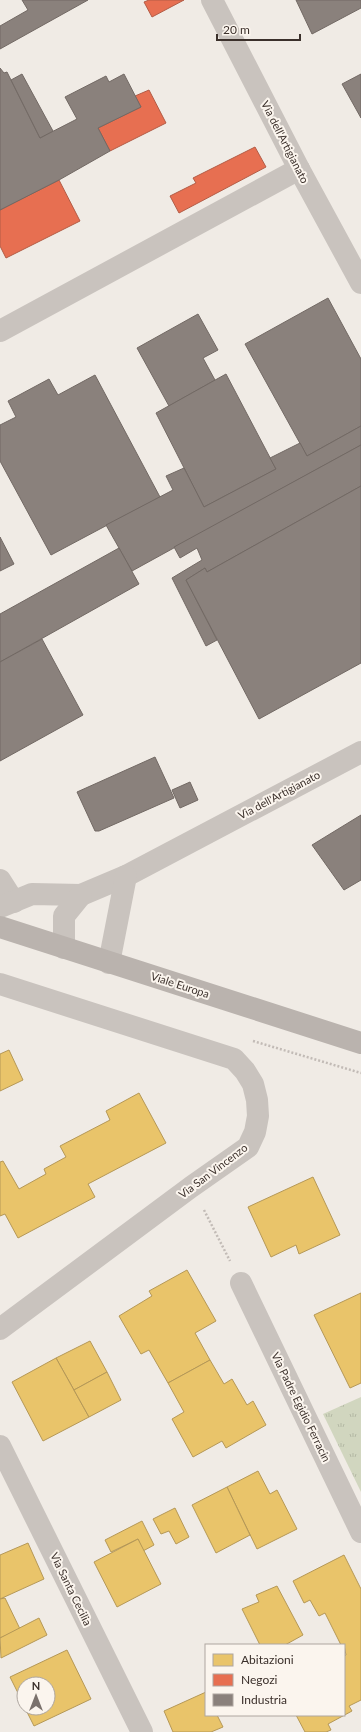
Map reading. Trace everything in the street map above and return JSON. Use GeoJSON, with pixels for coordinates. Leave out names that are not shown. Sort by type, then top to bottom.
{"type":"FeatureCollection","features":[{"type":"Feature","properties":{"kind":"main road","name":"Viale Europa"},"geometry":{"type":"LineString","coordinates":[[0,927],[361,1043]]}},
{"type":"Feature","properties":{"kind":"street","name":"Via dell'Artigianato"},"geometry":{"type":"LineString","coordinates":[[212,0],[298,169],[361,283]]}},
{"type":"Feature","properties":{"kind":"street"},"geometry":{"type":"LineString","coordinates":[[0,331],[298,169]]}},
{"type":"Feature","properties":{"kind":"street","name":"Via dell'Artigianato"},"geometry":{"type":"LineString","coordinates":[[81,895],[126,876],[361,752]]}},
{"type":"Feature","properties":{"kind":"street"},"geometry":{"type":"LineString","coordinates":[[109,962],[126,876]]}},
{"type":"Feature","properties":{"kind":"street"},"geometry":{"type":"LineString","coordinates":[[0,880],[7,904],[32,894],[81,895]]}},
{"type":"Feature","properties":{"kind":"street"},"geometry":{"type":"LineString","coordinates":[[64,948],[64,916],[81,895]]}},
{"type":"Feature","properties":{"kind":"street","name":"Via San Vincenzo"},"geometry":{"type":"LineString","coordinates":[[0,984],[234,1059],[245,1071],[253,1084],[257,1100],[258,1116],[255,1132],[248,1147],[191,1186],[0,1329]]}},
{"type":"Feature","properties":{"kind":"street","name":"Via Padre Egidio Ferracin"},"geometry":{"type":"LineString","coordinates":[[241,1283],[361,1532]]}},
{"type":"Feature","properties":{"kind":"street","name":"Via Santa Cecilia"},"geometry":{"type":"LineString","coordinates":[[0,1446],[142,1732]]}},
{"type":"Feature","properties":{"kind":"path"},"geometry":{"type":"LineString","coordinates":[[191,1186],[241,1283]]}},
{"type":"Feature","properties":{"kind":"green space"},"geometry":{"type":"Polygon","coordinates":[[[361,1397],[361,1492],[323,1414],[361,1397]]]}},
{"type":"Feature","properties":{"kind":"building: Abitazioni"},"geometry":{"type":"Polygon","coordinates":[[[9,1050],[23,1080],[0,1091],[0,1054],[9,1050]]]}},
{"type":"Feature","properties":{"kind":"building: Abitazioni"},"geometry":{"type":"Polygon","coordinates":[[[139,1093],[166,1143],[88,1184],[95,1197],[18,1238],[5,1214],[0,1216],[0,1162],[3,1161],[19,1189],[46,1174],[44,1169],[66,1157],[60,1146],[110,1120],[106,1111],[139,1093]]]}},
{"type":"Feature","properties":{"kind":"building: Abitazioni"},"geometry":{"type":"Polygon","coordinates":[[[313,1177],[340,1235],[299,1254],[296,1245],[271,1257],[248,1207],[313,1177]]]}},
{"type":"Feature","properties":{"kind":"building: Abitazioni"},"geometry":{"type":"Polygon","coordinates":[[[187,1270],[216,1321],[195,1333],[210,1360],[168,1383],[149,1350],[141,1354],[119,1316],[152,1296],[149,1291],[187,1270]]]}},
{"type":"Feature","properties":{"kind":"building: Abitazioni"},"geometry":{"type":"Polygon","coordinates":[[[361,1293],[361,1383],[350,1388],[314,1315],[361,1293]]]}},
{"type":"Feature","properties":{"kind":"building: Abitazioni"},"geometry":{"type":"Polygon","coordinates":[[[90,1341],[107,1372],[74,1390],[56,1358],[90,1341]]]}},
{"type":"Feature","properties":{"kind":"building: Abitazioni"},"geometry":{"type":"Polygon","coordinates":[[[56,1358],[89,1417],[43,1441],[12,1382],[56,1358]]]}},
{"type":"Feature","properties":{"kind":"building: Abitazioni"},"geometry":{"type":"Polygon","coordinates":[[[210,1360],[224,1384],[232,1379],[247,1405],[253,1401],[266,1425],[226,1448],[222,1441],[193,1457],[172,1419],[184,1412],[168,1383],[210,1360]]]}},
{"type":"Feature","properties":{"kind":"building: Abitazioni"},"geometry":{"type":"Polygon","coordinates":[[[107,1372],[121,1400],[89,1417],[74,1390],[107,1372]]]}},
{"type":"Feature","properties":{"kind":"building: Abitazioni"},"geometry":{"type":"Polygon","coordinates":[[[258,1471],[270,1494],[277,1490],[297,1529],[257,1549],[227,1487],[258,1471]]]}},
{"type":"Feature","properties":{"kind":"building: Abitazioni"},"geometry":{"type":"Polygon","coordinates":[[[227,1487],[250,1535],[216,1553],[192,1505],[227,1487]]]}},
{"type":"Feature","properties":{"kind":"building: Abitazioni"},"geometry":{"type":"Polygon","coordinates":[[[175,1508],[189,1537],[176,1544],[169,1531],[161,1534],[153,1519],[175,1508]]]}},
{"type":"Feature","properties":{"kind":"building: Abitazioni"},"geometry":{"type":"Polygon","coordinates":[[[142,1521],[154,1545],[143,1551],[138,1539],[111,1552],[105,1540],[142,1521]]]}},
{"type":"Feature","properties":{"kind":"building: Abitazioni"},"geometry":{"type":"Polygon","coordinates":[[[138,1539],[161,1584],[117,1607],[94,1562],[138,1539]]]}},
{"type":"Feature","properties":{"kind":"building: Abitazioni"},"geometry":{"type":"Polygon","coordinates":[[[28,1543],[44,1579],[0,1599],[0,1555],[28,1543]]]}},
{"type":"Feature","properties":{"kind":"building: Abitazioni"},"geometry":{"type":"Polygon","coordinates":[[[344,1555],[361,1589],[361,1700],[349,1706],[352,1711],[345,1715],[345,1644],[340,1644],[325,1613],[319,1616],[310,1600],[304,1603],[293,1581],[344,1555]]]}},
{"type":"Feature","properties":{"kind":"building: Abitazioni"},"geometry":{"type":"Polygon","coordinates":[[[277,1586],[303,1635],[287,1644],[260,1644],[242,1609],[259,1602],[256,1595],[277,1586]]]}},
{"type":"Feature","properties":{"kind":"building: Abitazioni"},"geometry":{"type":"Polygon","coordinates":[[[5,1598],[20,1629],[0,1638],[0,1599],[5,1598]]]}},
{"type":"Feature","properties":{"kind":"building: Abitazioni"},"geometry":{"type":"Polygon","coordinates":[[[39,1618],[47,1635],[1,1658],[0,1638],[39,1618]]]}},
{"type":"Feature","properties":{"kind":"building: Abitazioni"},"geometry":{"type":"Polygon","coordinates":[[[67,1650],[91,1699],[56,1716],[56,1676],[16,1676],[16,1689],[10,1677],[67,1650]]]}},
{"type":"Feature","properties":{"kind":"building: Abitazioni"},"geometry":{"type":"Polygon","coordinates":[[[205,1692],[205,1716],[218,1716],[223,1727],[211,1732],[173,1732],[164,1711],[205,1692]]]}},
{"type":"Feature","properties":{"kind":"building: Abitazioni"},"geometry":{"type":"Polygon","coordinates":[[[29,1716],[55,1716],[34,1726],[29,1716]]]}},
{"type":"Feature","properties":{"kind":"building: Abitazioni"},"geometry":{"type":"Polygon","coordinates":[[[297,1716],[343,1716],[328,1724],[331,1730],[326,1732],[305,1732],[297,1716]]]}},
{"type":"Feature","properties":{"kind":"building: Negozi"},"geometry":{"type":"Polygon","coordinates":[[[149,0],[184,0],[152,17],[144,2],[149,0]]]}},
{"type":"Feature","properties":{"kind":"building: Negozi"},"geometry":{"type":"Polygon","coordinates":[[[149,90],[166,123],[110,151],[98,128],[141,107],[135,96],[149,90]]]}},
{"type":"Feature","properties":{"kind":"building: Negozi"},"geometry":{"type":"Polygon","coordinates":[[[255,147],[266,167],[179,213],[170,196],[196,183],[193,178],[255,147]]]}},
{"type":"Feature","properties":{"kind":"building: Negozi"},"geometry":{"type":"Polygon","coordinates":[[[59,180],[80,221],[6,258],[0,246],[0,210],[59,180]]]}},
{"type":"Feature","properties":{"kind":"building: Industria"},"geometry":{"type":"Polygon","coordinates":[[[22,0],[88,0],[0,49],[0,26],[28,10],[22,0]]]}},
{"type":"Feature","properties":{"kind":"building: Industria"},"geometry":{"type":"Polygon","coordinates":[[[296,0],[361,0],[361,8],[312,34],[296,0]]]}},
{"type":"Feature","properties":{"kind":"building: Industria"},"geometry":{"type":"Polygon","coordinates":[[[0,68],[4,73],[7,72],[40,138],[77,119],[65,97],[106,76],[109,82],[124,74],[141,107],[98,128],[110,151],[59,180],[0,210],[0,68]]]}},
{"type":"Feature","properties":{"kind":"building: Industria"},"geometry":{"type":"Polygon","coordinates":[[[22,74],[53,131],[40,138],[11,80],[22,74]]]}},
{"type":"Feature","properties":{"kind":"building: Industria"},"geometry":{"type":"Polygon","coordinates":[[[361,74],[361,118],[342,84],[361,74]]]}},
{"type":"Feature","properties":{"kind":"building: Industria"},"geometry":{"type":"Polygon","coordinates":[[[328,298],[361,359],[361,426],[307,456],[245,344],[328,298]]]}},
{"type":"Feature","properties":{"kind":"building: Industria"},"geometry":{"type":"Polygon","coordinates":[[[198,314],[218,350],[203,358],[215,380],[169,406],[137,348],[198,314]]]}},
{"type":"Feature","properties":{"kind":"building: Industria"},"geometry":{"type":"Polygon","coordinates":[[[226,374],[276,469],[204,507],[156,413],[226,374]]]}},
{"type":"Feature","properties":{"kind":"building: Industria"},"geometry":{"type":"Polygon","coordinates":[[[95,375],[160,497],[51,555],[0,461],[0,425],[16,417],[8,401],[49,379],[58,395],[95,375]]]}},
{"type":"Feature","properties":{"kind":"building: Industria"},"geometry":{"type":"Polygon","coordinates":[[[361,426],[361,445],[132,571],[106,525],[173,490],[166,476],[184,468],[204,507],[276,469],[270,458],[300,443],[307,456],[361,426]]]}},
{"type":"Feature","properties":{"kind":"building: Industria"},"geometry":{"type":"Polygon","coordinates":[[[361,445],[361,486],[207,572],[205,568],[186,580],[217,640],[206,646],[172,578],[202,560],[197,548],[180,558],[174,547],[361,445]]]}},
{"type":"Feature","properties":{"kind":"building: Industria"},"geometry":{"type":"Polygon","coordinates":[[[361,486],[361,663],[259,719],[186,580],[205,568],[207,572],[361,486]]]}},
{"type":"Feature","properties":{"kind":"building: Industria"},"geometry":{"type":"Polygon","coordinates":[[[0,537],[14,564],[0,571],[0,537]]]}},
{"type":"Feature","properties":{"kind":"building: Industria"},"geometry":{"type":"Polygon","coordinates":[[[119,548],[139,584],[0,662],[0,614],[119,548]]]}},
{"type":"Feature","properties":{"kind":"building: Industria"},"geometry":{"type":"Polygon","coordinates":[[[42,639],[83,715],[0,761],[0,662],[42,639]]]}},
{"type":"Feature","properties":{"kind":"building: Industria"},"geometry":{"type":"Polygon","coordinates":[[[155,757],[174,798],[99,831],[95,831],[77,792],[155,757]]]}},
{"type":"Feature","properties":{"kind":"building: Industria"},"geometry":{"type":"Polygon","coordinates":[[[190,782],[198,800],[180,808],[172,790],[190,782]]]}},
{"type":"Feature","properties":{"kind":"building: Industria"},"geometry":{"type":"Polygon","coordinates":[[[361,815],[361,880],[344,890],[312,845],[361,815]]]}}]}
